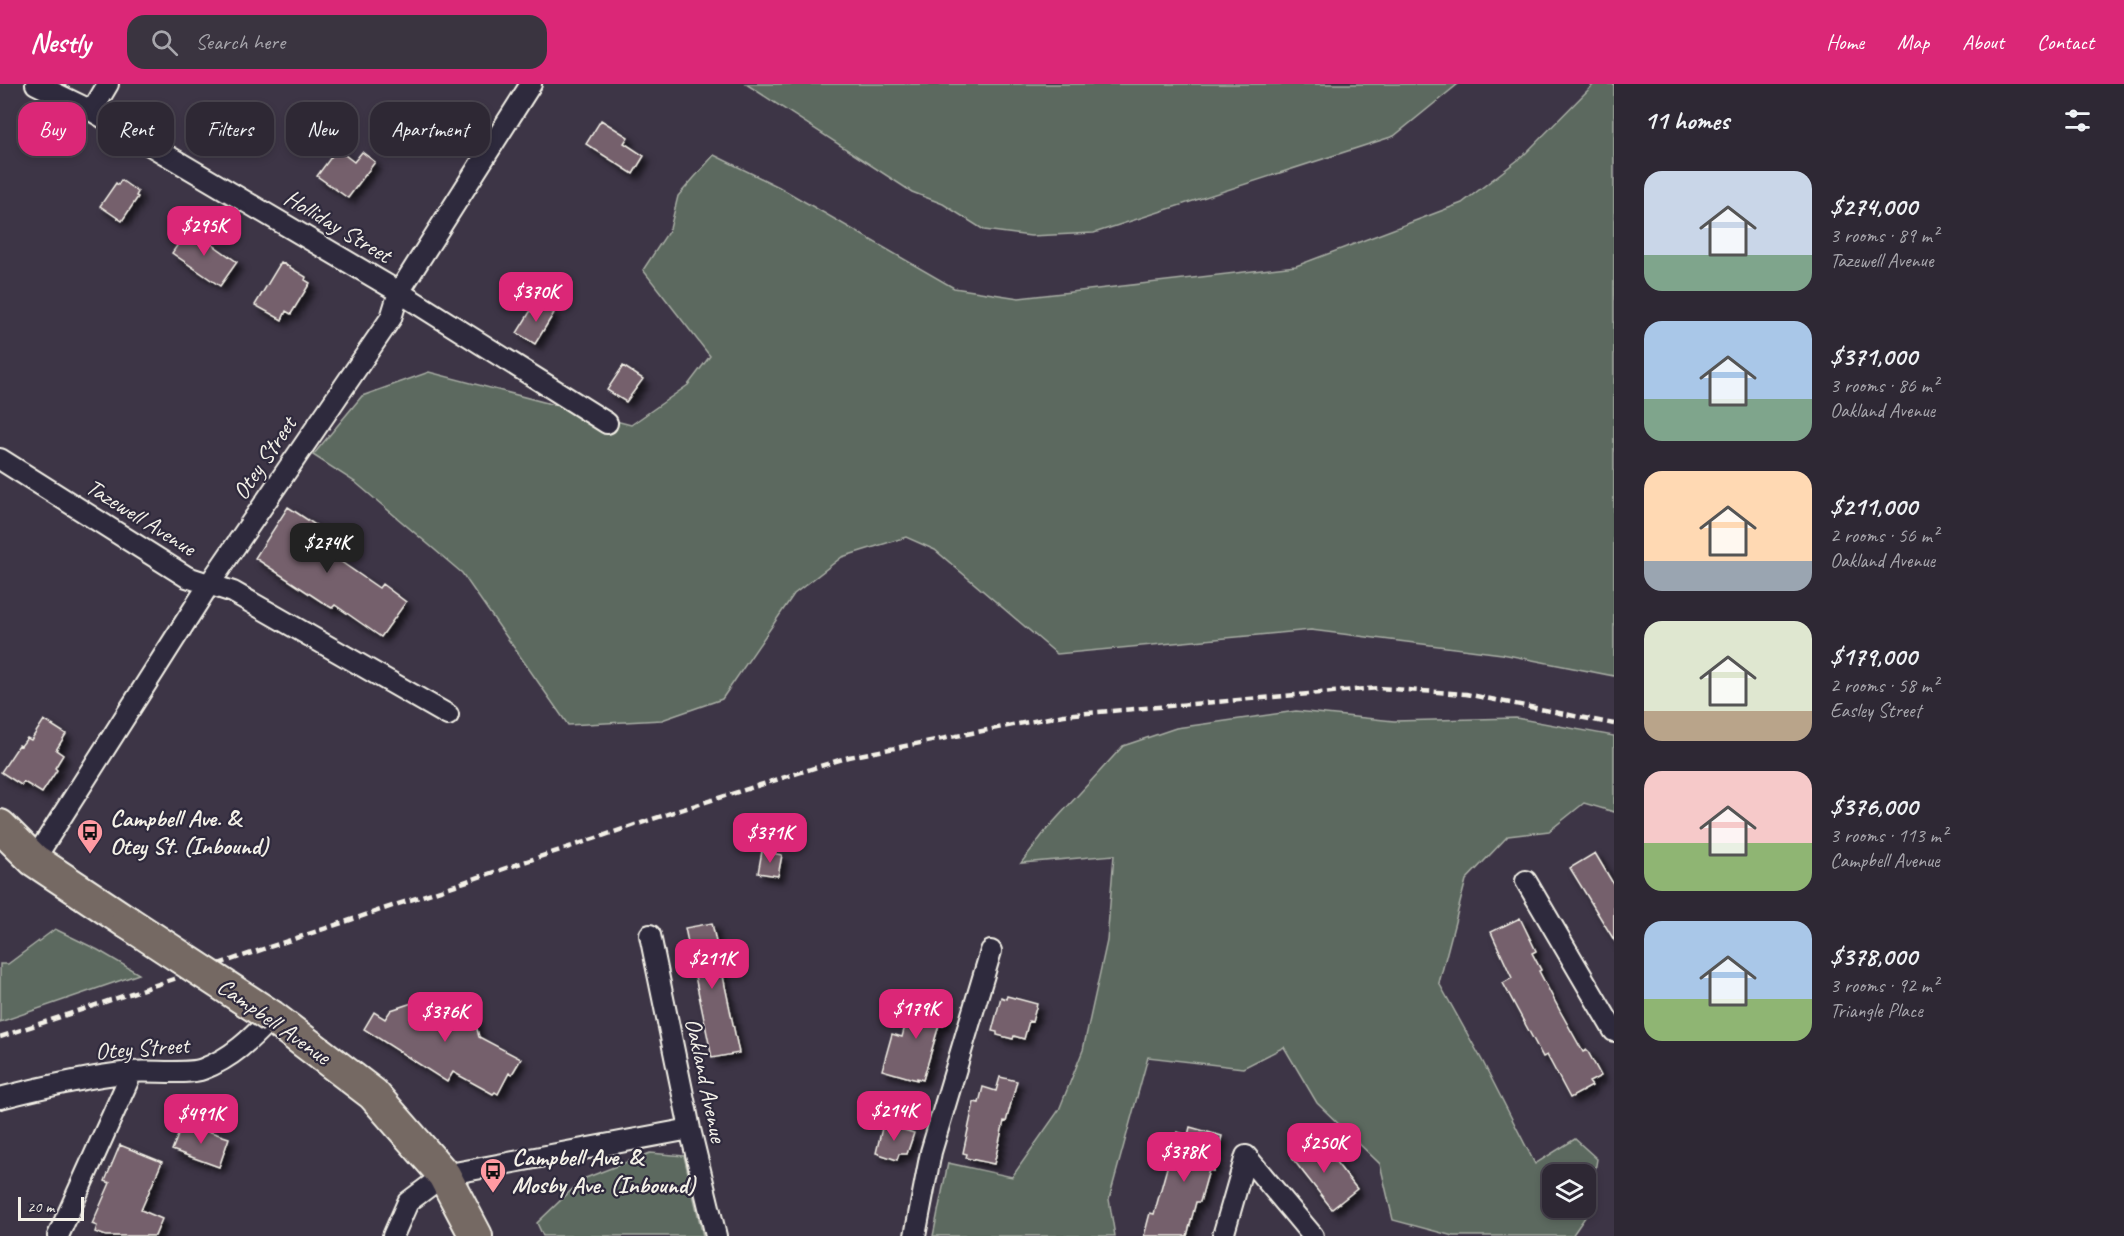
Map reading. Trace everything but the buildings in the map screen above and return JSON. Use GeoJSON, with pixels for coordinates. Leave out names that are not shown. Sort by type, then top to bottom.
{"type":"FeatureCollection","features":[{"type":"Feature","properties":{"kind":"main road","name":"Campbell Avenue"},"geometry":{"type":"LineString","coordinates":[[0,826],[20,851],[272,1017],[373,1094],[444,1174],[476,1236]]}},
{"type":"Feature","properties":{"kind":"street","name":"Holliday Street"},"geometry":{"type":"LineString","coordinates":[[36,84],[92,111],[399,292],[607,423]]}},
{"type":"Feature","properties":{"kind":"street"},"geometry":{"type":"LineString","coordinates":[[92,111],[108,84]]}},
{"type":"Feature","properties":{"kind":"street","name":"Otey Street"},"geometry":{"type":"LineString","coordinates":[[20,851],[210,583],[391,318],[399,292],[531,84]]}},
{"type":"Feature","properties":{"kind":"street","name":"Tazewell Avenue"},"geometry":{"type":"LineString","coordinates":[[0,459],[187,577],[233,592],[448,716]]}},
{"type":"Feature","properties":{"kind":"street"},"geometry":{"type":"LineString","coordinates":[[1526,881],[1614,1031]]}},
{"type":"Feature","properties":{"kind":"street","name":"Oakland Avenue"},"geometry":{"type":"LineString","coordinates":[[650,935],[690,1129],[716,1236]]}},
{"type":"Feature","properties":{"kind":"street"},"geometry":{"type":"LineString","coordinates":[[915,1236],[931,1152],[991,951]]}},
{"type":"Feature","properties":{"kind":"street","name":"Otey Street"},"geometry":{"type":"LineString","coordinates":[[0,1098],[66,1081],[132,1072],[200,1070],[229,1057],[272,1017]]}},
{"type":"Feature","properties":{"kind":"street"},"geometry":{"type":"LineString","coordinates":[[58,1236],[132,1072]]}},
{"type":"Feature","properties":{"kind":"street"},"geometry":{"type":"LineString","coordinates":[[393,1236],[408,1202],[444,1174],[690,1129]]}},
{"type":"Feature","properties":{"kind":"street"},"geometry":{"type":"LineString","coordinates":[[1223,1236],[1246,1156],[1313,1236]]}},
{"type":"Feature","properties":{"kind":"green space"},"geometry":{"type":"Polygon","coordinates":[[[746,84],[1458,84],[1394,136],[1094,233],[1031,236],[984,230],[943,204],[912,192],[746,84]]]}},
{"type":"Feature","properties":{"kind":"green space"},"geometry":{"type":"Polygon","coordinates":[[[1594,84],[1614,84],[1614,676],[1502,654],[1311,630],[1057,654],[935,550],[906,537],[842,557],[794,594],[722,699],[662,720],[568,725],[462,573],[355,482],[313,455],[362,396],[429,372],[631,425],[688,385],[710,356],[643,270],[670,229],[678,196],[714,155],[779,187],[954,288],[1019,298],[1296,266],[1462,203],[1523,156],[1594,84]]]}},
{"type":"Feature","properties":{"kind":"green space"},"geometry":{"type":"Polygon","coordinates":[[[1296,711],[1394,721],[1516,718],[1614,736],[1614,812],[1584,803],[1549,831],[1508,836],[1466,880],[1439,983],[1483,1062],[1535,1164],[1575,1139],[1597,1159],[1596,1165],[1542,1164],[1542,1218],[1585,1218],[1572,1236],[1453,1236],[1393,1220],[1380,1164],[1317,1103],[1284,1047],[1243,1068],[1148,1057],[1109,1199],[1115,1236],[933,1236],[948,1163],[1012,1177],[1059,1110],[1083,1050],[1107,941],[1114,855],[1021,863],[1047,829],[1123,746],[1176,728],[1296,711]]]}},
{"type":"Feature","properties":{"kind":"green space"},"geometry":{"type":"Polygon","coordinates":[[[55,929],[139,974],[0,1022],[0,964],[8,964],[55,929]]]}},
{"type":"Feature","properties":{"kind":"green space"},"geometry":{"type":"Polygon","coordinates":[[[650,1153],[684,1156],[703,1236],[543,1236],[537,1223],[583,1179],[650,1153]]]}},
{"type":"Feature","properties":{"kind":"railway"},"geometry":{"type":"LineString","coordinates":[[0,1037],[674,812],[849,757],[1064,715],[1378,688],[1466,694],[1614,724]]}},
{"type":"Feature","properties":{"kind":"place","name":"Campbell Ave. & Otey St. (Inbound)"},"geometry":{"type":"Point","coordinates":[90,855]}},
{"type":"Feature","properties":{"kind":"place","name":"Campbell Ave. & Mosby Ave. (Inbound)"},"geometry":{"type":"Point","coordinates":[493,1194]}}]}
